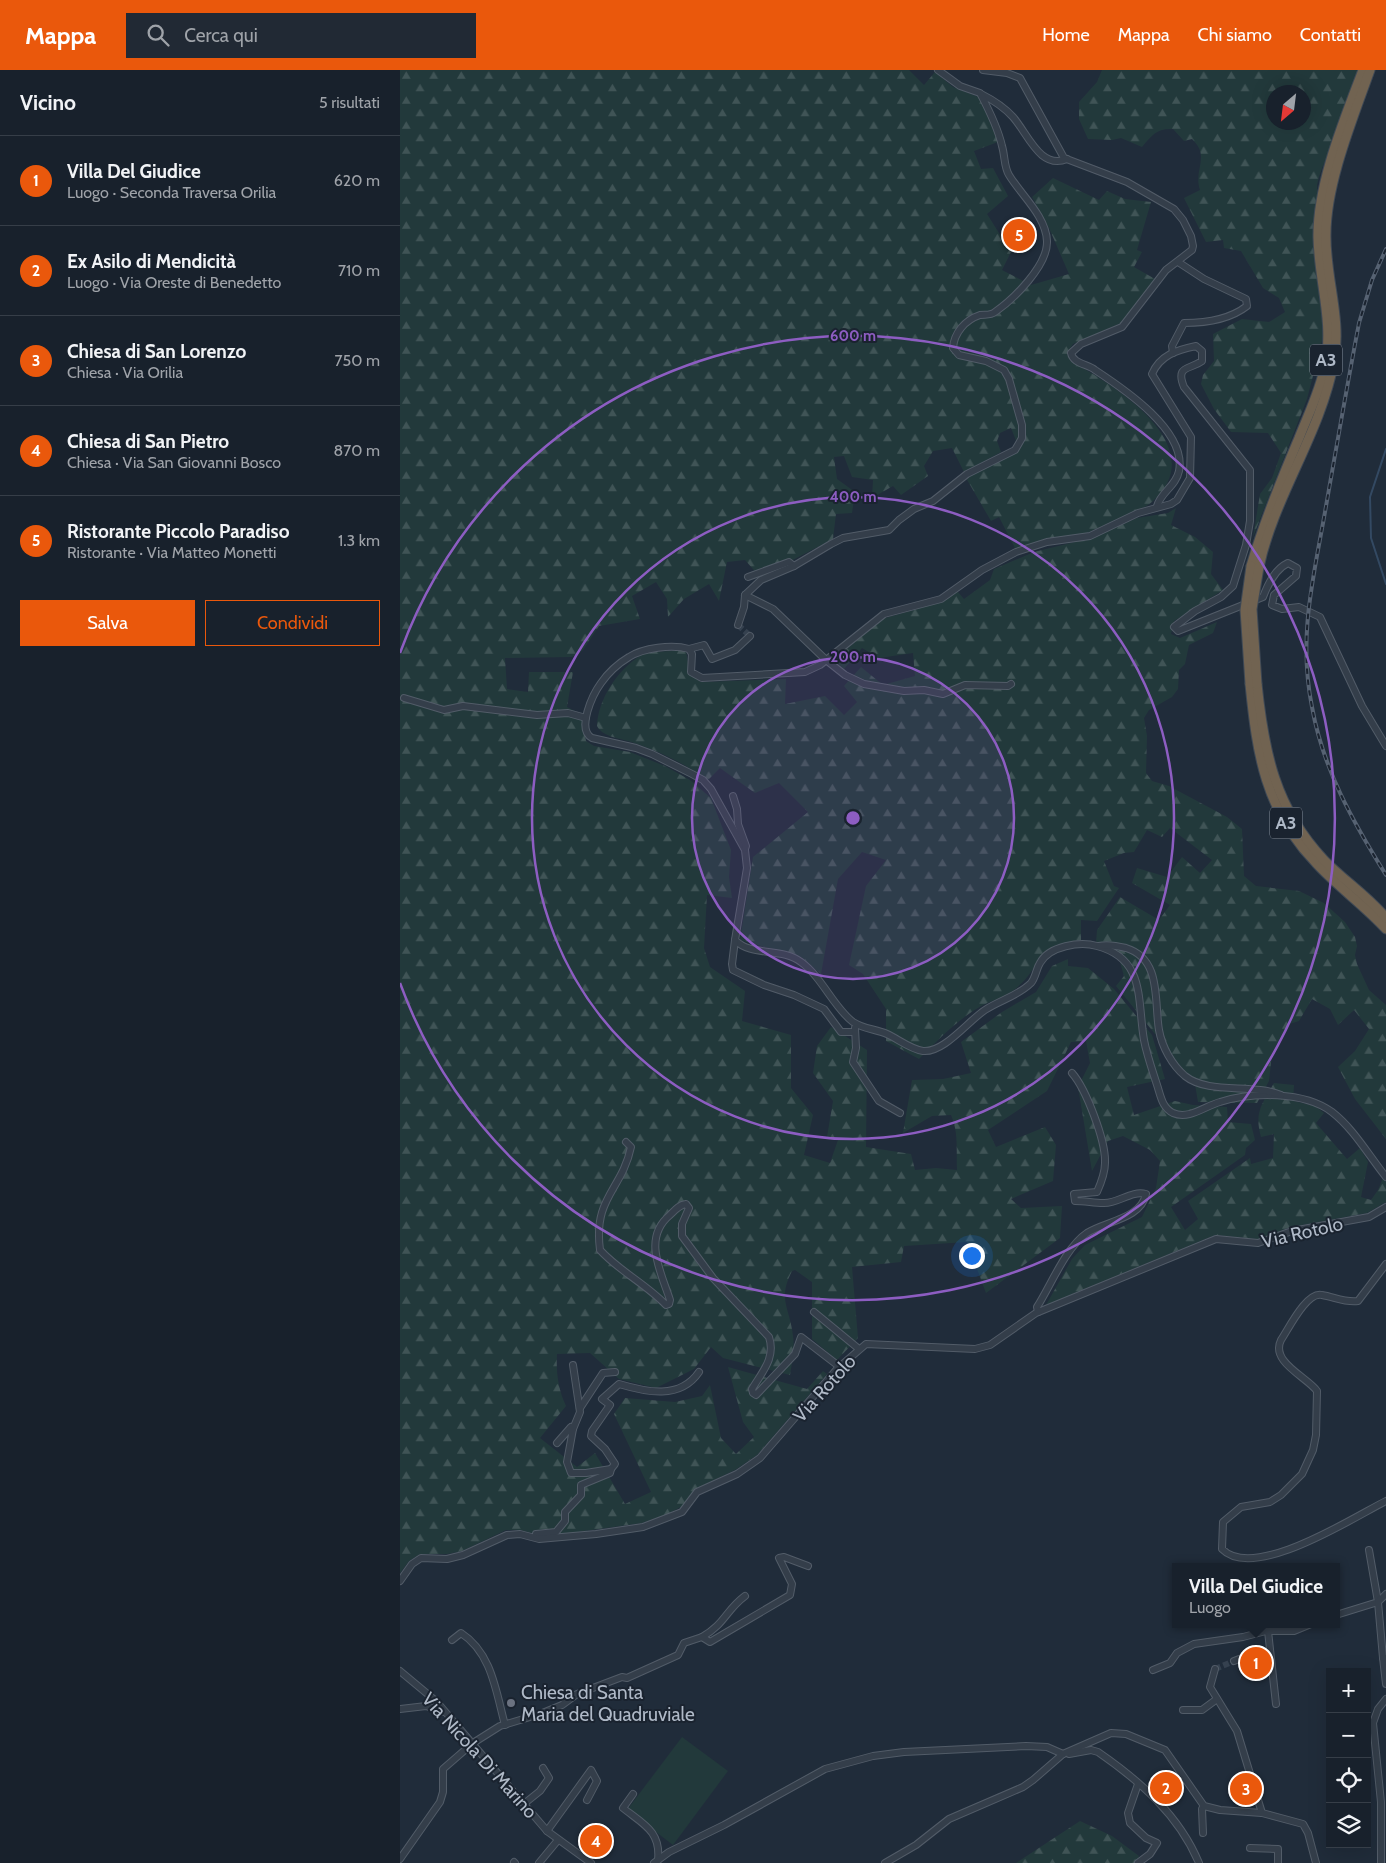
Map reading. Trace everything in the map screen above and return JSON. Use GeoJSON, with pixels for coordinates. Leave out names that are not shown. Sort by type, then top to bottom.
{"type":"FeatureCollection","features":[{"type":"Feature","properties":{"kind":"highway","name":"A3"},"geometry":{"type":"LineString","coordinates":[[1363,70],[1341,146],[1326,228],[1327,251],[1336,312],[1334,362],[1323,399],[1255,566],[1252,609],[1253,684],[1257,748],[1266,781],[1278,810],[1308,855],[1386,929]]}},
{"type":"Feature","properties":{"kind":"highway","name":"A3"},"geometry":{"type":"LineString","coordinates":[[1341,146],[1370,70]]}},
{"type":"Feature","properties":{"kind":"highway","name":"A3"},"geometry":{"type":"LineString","coordinates":[[1253,684],[1266,751],[1278,790],[1289,812],[1317,853],[1386,918]]}},
{"type":"Feature","properties":{"kind":"street"},"geometry":{"type":"LineString","coordinates":[[938,70],[960,86],[1002,106],[1044,158],[1059,162],[1067,159]]}},
{"type":"Feature","properties":{"kind":"street"},"geometry":{"type":"LineString","coordinates":[[983,70],[1007,73],[1020,78],[1031,93],[1058,151],[1067,159],[1127,182],[1174,209],[1184,220],[1194,246],[1189,254],[1159,278],[1122,326],[1081,344],[1071,354],[1074,360],[1094,369],[1156,416],[1172,438],[1178,455],[1179,470],[1174,482],[1161,496],[1157,506]]}},
{"type":"Feature","properties":{"kind":"street"},"geometry":{"type":"LineString","coordinates":[[738,625],[744,607],[745,595],[761,580],[794,566],[844,538],[889,530],[914,508],[933,501],[967,474],[1015,450],[1022,438],[1022,425],[1015,394],[1004,370],[986,361],[959,355],[953,348],[954,338],[965,324],[980,316],[992,314],[1006,304],[1029,280],[1046,251],[1047,239],[1043,224],[1010,176],[1002,145],[989,110],[980,94]]}},
{"type":"Feature","properties":{"kind":"street"},"geometry":{"type":"LineString","coordinates":[[1173,352],[1172,346],[1184,324],[1205,323],[1237,314],[1248,306],[1246,299],[1204,278],[1178,262]]}},
{"type":"Feature","properties":{"kind":"street"},"geometry":{"type":"LineString","coordinates":[[689,649],[692,654],[691,672],[702,678],[805,672],[826,660],[884,614],[941,599],[982,570],[1016,552],[1046,542],[1090,536],[1157,506],[1171,504],[1177,500],[1186,486],[1192,471],[1190,432],[1152,378],[1159,362],[1173,352],[1196,346],[1202,351],[1204,356],[1201,362],[1187,366],[1181,372],[1184,387],[1250,470],[1250,521],[1246,545],[1233,586],[1221,597],[1175,624],[1175,631],[1262,597],[1267,585],[1281,566],[1288,563],[1297,568],[1296,576],[1274,595],[1272,605],[1282,609],[1299,607],[1320,617],[1362,706],[1386,746]]}},
{"type":"Feature","properties":{"kind":"street"},"geometry":{"type":"LineString","coordinates":[[748,577],[789,562],[794,566]]}},
{"type":"Feature","properties":{"kind":"street"},"geometry":{"type":"LineString","coordinates":[[745,595],[765,604],[785,619],[826,660],[845,675],[864,684],[904,691],[924,690],[943,694],[965,685],[1012,684]]}},
{"type":"Feature","properties":{"kind":"street"},"geometry":{"type":"LineString","coordinates":[[745,850],[720,805],[703,780],[652,754],[636,748],[587,736],[584,729],[586,718],[599,686],[622,661],[646,650],[683,647],[689,649],[704,645],[712,659],[735,650],[750,636]]}},
{"type":"Feature","properties":{"kind":"street"},"geometry":{"type":"LineString","coordinates":[[404,698],[444,710],[462,706],[537,715],[568,712],[586,718]]}},
{"type":"Feature","properties":{"kind":"street"},"geometry":{"type":"LineString","coordinates":[[733,796],[738,824],[746,846],[747,868],[735,940],[733,970],[764,986],[807,1000],[824,1009],[841,1032],[855,1032]]}},
{"type":"Feature","properties":{"kind":"street"},"geometry":{"type":"LineString","coordinates":[[735,940],[742,948],[799,960],[814,974],[854,1022],[887,1034],[924,1051],[939,1048],[985,1010],[1021,992],[1033,980],[1040,961],[1049,953],[1070,945],[1117,946],[1132,950],[1140,955],[1147,965],[1157,991],[1159,1032],[1173,1065],[1186,1077],[1214,1086],[1234,1089],[1259,1088],[1280,1094],[1283,1097]]}},
{"type":"Feature","properties":{"kind":"street"},"geometry":{"type":"LineString","coordinates":[[1098,946],[1121,956],[1130,966],[1137,981],[1144,1042],[1163,1104],[1170,1112],[1180,1115],[1189,1114],[1220,1102],[1254,1096],[1283,1097],[1317,1103],[1331,1111],[1341,1120],[1386,1178]]}},
{"type":"Feature","properties":{"kind":"street"},"geometry":{"type":"LineString","coordinates":[[854,1022],[856,1048],[853,1062],[879,1101],[900,1113]]}},
{"type":"Feature","properties":{"kind":"street"},"geometry":{"type":"LineString","coordinates":[[1038,1312],[1037,1307],[1077,1240],[1089,1232],[1139,1209],[1144,1202],[1146,1194],[1140,1192],[1103,1203],[1075,1201],[1074,1194],[1097,1192],[1105,1160],[1095,1119],[1080,1082],[1072,1073]]}},
{"type":"Feature","properties":{"kind":"street"},"geometry":{"type":"LineString","coordinates":[[626,1142],[631,1147],[628,1159],[603,1204],[599,1221],[600,1250],[609,1260],[645,1284],[666,1305],[669,1304],[670,1300],[654,1248],[656,1235],[667,1218],[681,1205],[686,1204],[688,1208],[682,1224],[682,1236],[713,1278],[769,1337],[772,1345],[771,1355],[762,1376],[752,1389],[753,1393],[756,1395],[784,1368],[795,1354],[801,1337],[840,1367]]}},
{"type":"Feature","properties":{"kind":"street","name":"Via Rotolo"},"geometry":{"type":"LineString","coordinates":[[400,1581],[412,1564],[421,1558],[447,1559],[464,1555],[507,1535],[525,1535],[539,1539],[596,1534],[643,1527],[682,1512],[697,1492],[737,1474],[760,1458],[840,1367],[866,1344],[975,1349],[990,1345],[1038,1312],[1216,1239],[1258,1243],[1292,1231],[1369,1218],[1386,1207]]}},
{"type":"Feature","properties":{"kind":"street"},"geometry":{"type":"LineString","coordinates":[[1386,1264],[1358,1301],[1351,1302],[1321,1294],[1310,1298],[1281,1340],[1278,1346],[1283,1360],[1318,1392],[1316,1434],[1313,1450],[1302,1474],[1292,1486],[1270,1502],[1241,1507],[1223,1522],[1222,1549],[1230,1554],[1247,1556],[1276,1554],[1307,1544],[1386,1501]]}},
{"type":"Feature","properties":{"kind":"street"},"geometry":{"type":"LineString","coordinates":[[814,1312],[859,1349]]}},
{"type":"Feature","properties":{"kind":"street"},"geometry":{"type":"LineString","coordinates":[[573,1365],[580,1408]]}},
{"type":"Feature","properties":{"kind":"street"},"geometry":{"type":"LineString","coordinates":[[611,1469],[571,1473],[567,1462],[573,1429],[580,1408],[603,1373],[615,1372]]}},
{"type":"Feature","properties":{"kind":"street"},"geometry":{"type":"LineString","coordinates":[[525,1535],[528,1533],[541,1535],[556,1532],[565,1521],[565,1512],[581,1495],[581,1485],[610,1473],[615,1464],[611,1456],[591,1436],[592,1431],[610,1405],[602,1399],[619,1384],[648,1392],[661,1392],[685,1385],[699,1372]]}},
{"type":"Feature","properties":{"kind":"street"},"geometry":{"type":"LineString","coordinates":[[556,1443],[570,1427],[573,1429]]}},
{"type":"Feature","properties":{"kind":"street"},"geometry":{"type":"LineString","coordinates":[[1369,1550],[1385,1654],[1386,1684]]}},
{"type":"Feature","properties":{"kind":"street"},"geometry":{"type":"LineString","coordinates":[[702,1637],[710,1642],[790,1595],[792,1584],[779,1558],[784,1557],[808,1566]]}},
{"type":"Feature","properties":{"kind":"street"},"geometry":{"type":"LineString","coordinates":[[1340,1614],[1378,1602],[1386,1594]]}},
{"type":"Feature","properties":{"kind":"street"},"geometry":{"type":"LineString","coordinates":[[400,1859],[440,1802],[443,1792],[443,1769],[472,1743],[506,1725],[547,1711],[577,1694],[622,1677],[628,1678],[678,1655],[684,1643],[702,1637],[720,1625],[732,1606],[745,1596]]}},
{"type":"Feature","properties":{"kind":"street"},"geometry":{"type":"LineString","coordinates":[[1153,1670],[1170,1663],[1177,1653],[1194,1644],[1268,1631],[1294,1631],[1301,1628]]}},
{"type":"Feature","properties":{"kind":"street"},"geometry":{"type":"LineString","coordinates":[[1268,1631],[1276,1704]]}},
{"type":"Feature","properties":{"kind":"street"},"geometry":{"type":"LineString","coordinates":[[452,1640],[461,1633],[472,1640],[485,1656],[506,1725]]}},
{"type":"Feature","properties":{"kind":"street"},"geometry":{"type":"LineString","coordinates":[[1234,1661],[1248,1656]]}},
{"type":"Feature","properties":{"kind":"street"},"geometry":{"type":"LineString","coordinates":[[1215,1669],[1210,1687],[1237,1731],[1262,1812]]}},
{"type":"Feature","properties":{"kind":"street","name":"Via Nicola Di Marino"},"geometry":{"type":"LineString","coordinates":[[400,1671],[436,1701],[547,1831],[592,1863]]}},
{"type":"Feature","properties":{"kind":"street"},"geometry":{"type":"LineString","coordinates":[[1183,1710],[1202,1710],[1216,1699]]}},
{"type":"Feature","properties":{"kind":"street"},"geometry":{"type":"LineString","coordinates":[[1381,1863],[1381,1802],[1373,1724],[1378,1709],[1386,1699]]}},
{"type":"Feature","properties":{"kind":"street"},"geometry":{"type":"LineString","coordinates":[[400,1709],[426,1706],[447,1714]]}},
{"type":"Feature","properties":{"kind":"street"},"geometry":{"type":"LineString","coordinates":[[885,1863],[916,1845],[949,1819],[992,1801],[1033,1780],[1062,1754],[1111,1733],[1140,1738],[1165,1750],[1172,1757],[1204,1806],[1220,1810],[1262,1812],[1303,1824],[1308,1833],[1316,1863]]}},
{"type":"Feature","properties":{"kind":"street"},"geometry":{"type":"LineString","coordinates":[[656,1861],[825,1769],[873,1756],[1026,1746],[1047,1747],[1062,1754],[1091,1750],[1098,1752],[1157,1800],[1181,1829],[1198,1863]]}},
{"type":"Feature","properties":{"kind":"street"},"geometry":{"type":"LineString","coordinates":[[524,1803],[540,1791],[549,1778],[543,1768]]}},
{"type":"Feature","properties":{"kind":"street"},"geometry":{"type":"LineString","coordinates":[[547,1831],[591,1770],[597,1781],[587,1800]]}},
{"type":"Feature","properties":{"kind":"street"},"geometry":{"type":"LineString","coordinates":[[1138,1784],[1129,1808],[1130,1823],[1146,1838],[1157,1843],[1150,1854],[1138,1863]]}},
{"type":"Feature","properties":{"kind":"street"},"geometry":{"type":"LineString","coordinates":[[633,1794],[623,1808],[655,1834],[659,1849],[656,1861]]}},
{"type":"Feature","properties":{"kind":"street"},"geometry":{"type":"LineString","coordinates":[[1203,1833],[1202,1809],[1204,1806]]}},
{"type":"Feature","properties":{"kind":"street"},"geometry":{"type":"LineString","coordinates":[[539,1863],[558,1840]]}},
{"type":"Feature","properties":{"kind":"street"},"geometry":{"type":"LineString","coordinates":[[1250,1848],[1278,1849],[1278,1863]]}},
{"type":"Feature","properties":{"kind":"green space"},"geometry":{"type":"Polygon","coordinates":[[[400,70],[909,70],[924,85],[935,72],[953,87],[981,98],[998,142],[974,151],[981,169],[993,168],[1008,196],[987,214],[1011,252],[1002,270],[1031,285],[1069,274],[1049,228],[1032,197],[1053,178],[1099,200],[1107,191],[1125,199],[1151,202],[1137,250],[1142,252],[1134,267],[1155,279],[1121,323],[1073,344],[1068,355],[1072,362],[1111,386],[1132,402],[1151,420],[1165,439],[1172,459],[1168,480],[1153,501],[1140,509],[1076,537],[1016,550],[999,517],[991,521],[966,478],[1019,448],[1011,428],[1000,433],[997,441],[1001,452],[964,472],[952,448],[933,451],[924,466],[928,476],[901,495],[893,486],[872,498],[873,480],[852,477],[844,456],[834,457],[837,479],[855,492],[852,513],[836,514],[833,539],[760,577],[745,560],[727,562],[719,601],[709,584],[684,599],[668,617],[667,599],[656,582],[632,596],[640,619],[599,626],[583,650],[572,657],[505,658],[507,689],[528,692],[529,672],[573,672],[567,707],[582,715],[586,741],[594,746],[630,752],[665,766],[690,780],[711,798],[731,850],[729,877],[732,898],[707,895],[704,948],[710,967],[745,991],[742,1021],[791,1035],[791,1088],[813,1115],[804,1155],[830,1163],[838,1140],[827,1137],[833,1101],[813,1073],[817,1046],[831,1027],[867,1050],[866,1147],[911,1154],[915,1170],[936,1168],[957,1170],[956,1135],[951,1115],[932,1116],[903,1133],[912,1080],[943,1079],[971,1073],[961,1042],[1002,1012],[1036,992],[1052,966],[1068,959],[1068,966],[1088,968],[1114,989],[1152,1035],[1165,1079],[1127,1087],[1134,1115],[1175,1101],[1193,1105],[1227,1107],[1228,1122],[1251,1124],[1255,1140],[1246,1148],[1245,1155],[1171,1207],[1185,1230],[1198,1219],[1188,1201],[1250,1158],[1251,1164],[1273,1158],[1274,1134],[1261,1137],[1258,1121],[1260,1108],[1274,1083],[1294,1085],[1293,1101],[1315,1106],[1324,1113],[1316,1123],[1347,1159],[1360,1148],[1368,1162],[1361,1197],[1371,1200],[1383,1178],[1386,1182],[1386,1202],[1367,1213],[1291,1227],[1258,1239],[1215,1235],[1046,1305],[1072,1259],[1085,1245],[1142,1217],[1156,1188],[1160,1161],[1150,1150],[1123,1136],[1108,1141],[1092,1171],[1078,1087],[1090,1063],[1086,1041],[1071,1042],[1047,1091],[988,1130],[996,1147],[1045,1127],[1056,1145],[1053,1181],[1011,1199],[1021,1208],[1062,1206],[1060,1238],[986,1293],[967,1242],[904,1246],[901,1262],[852,1267],[858,1338],[837,1360],[812,1339],[812,1282],[795,1270],[792,1271],[785,1289],[786,1304],[794,1341],[790,1375],[723,1358],[711,1347],[694,1369],[656,1388],[619,1379],[590,1353],[557,1354],[558,1380],[566,1406],[540,1438],[577,1467],[595,1453],[625,1504],[651,1492],[614,1414],[625,1398],[675,1402],[702,1396],[710,1385],[721,1438],[736,1454],[754,1437],[743,1422],[728,1367],[807,1389],[823,1371],[827,1374],[757,1455],[735,1470],[695,1489],[684,1505],[668,1514],[642,1523],[563,1534],[540,1535],[520,1530],[506,1530],[462,1551],[447,1554],[420,1554],[409,1561],[400,1573],[400,70]]]}},
{"type":"Feature","properties":{"kind":"green space"},"geometry":{"type":"Polygon","coordinates":[[[1102,70],[1358,70],[1336,137],[1317,185],[1323,337],[1307,399],[1253,537],[1260,494],[1272,478],[1281,453],[1268,433],[1231,432],[1214,409],[1201,384],[1203,375],[1214,361],[1213,334],[1242,319],[1269,322],[1285,312],[1279,298],[1263,288],[1241,251],[1224,248],[1223,240],[1206,242],[1184,198],[1200,190],[1198,176],[1201,158],[1198,145],[1192,139],[1184,141],[1173,129],[1155,133],[1142,147],[1121,138],[1112,140],[1088,139],[1079,119],[1079,102],[1097,82],[1102,70]]]}},
{"type":"Feature","properties":{"kind":"green space"},"geometry":{"type":"Polygon","coordinates":[[[1176,508],[1171,525],[1195,537],[1213,552],[1211,574],[1223,590],[1174,621],[1171,634],[1180,638],[1217,622],[1213,633],[1189,645],[1185,664],[1179,670],[1178,689],[1172,697],[1149,710],[1144,718],[1147,736],[1146,773],[1152,781],[1169,786],[1227,817],[1242,829],[1244,876],[1256,886],[1299,891],[1324,903],[1345,922],[1355,937],[1357,964],[1369,990],[1386,1005],[1386,1139],[1355,1099],[1338,1067],[1355,1051],[1369,1029],[1354,1010],[1338,1025],[1330,1009],[1312,999],[1299,1021],[1289,1024],[1272,1053],[1269,1081],[1257,1103],[1198,1102],[1194,1078],[1175,1064],[1162,1033],[1155,1034],[1116,986],[1124,976],[1118,955],[1096,943],[1097,930],[1120,897],[1159,920],[1170,905],[1132,883],[1137,868],[1167,877],[1182,857],[1200,873],[1212,860],[1170,828],[1162,837],[1147,830],[1134,852],[1124,853],[1104,861],[1114,886],[1119,888],[1097,921],[1081,920],[1081,940],[1065,943],[1046,952],[1031,973],[1014,990],[1003,997],[983,1005],[966,1016],[919,1059],[886,1041],[886,1009],[863,974],[849,965],[866,886],[886,860],[862,852],[838,879],[821,974],[801,957],[740,940],[753,857],[808,812],[779,783],[755,793],[720,768],[708,780],[669,757],[615,738],[602,732],[597,726],[598,716],[605,696],[617,677],[640,656],[662,651],[686,651],[690,674],[701,682],[786,679],[785,704],[825,696],[844,715],[857,702],[844,686],[861,667],[883,685],[915,676],[913,653],[879,658],[862,648],[844,669],[834,660],[882,619],[942,602],[957,591],[964,599],[990,580],[994,569],[1034,552],[1091,538],[1137,518],[1168,513],[1176,508]]]}},
{"type":"Feature","properties":{"kind":"green space"},"geometry":{"type":"Polygon","coordinates":[[[682,1737],[728,1771],[673,1845],[627,1810],[682,1737]]]}},
{"type":"Feature","properties":{"kind":"green space"},"geometry":{"type":"Polygon","coordinates":[[[1080,1821],[1112,1836],[1139,1856],[1136,1863],[1016,1863],[1080,1821]]]}},
{"type":"Feature","properties":{"kind":"waterway"},"geometry":{"type":"LineString","coordinates":[[1386,449],[1370,497],[1371,538],[1386,584]]}},
{"type":"Feature","properties":{"kind":"tunnel"},"geometry":{"type":"LineString","coordinates":[[738,625],[750,636]]}},
{"type":"Feature","properties":{"kind":"tunnel"},"geometry":{"type":"LineString","coordinates":[[1215,1669],[1234,1661]]}},
{"type":"Feature","properties":{"kind":"railway"},"geometry":{"type":"LineString","coordinates":[[1386,249],[1372,280],[1359,323],[1312,585],[1306,657],[1312,707],[1324,752],[1351,815],[1386,875]]}},
{"type":"Feature","properties":{"kind":"place","name":"Ristorante Piccolo Paradiso"},"geometry":{"type":"Point","coordinates":[1019,235]}},
{"type":"Feature","properties":{"kind":"place","name":"Villa Del Giudice"},"geometry":{"type":"Point","coordinates":[1256,1663]}},
{"type":"Feature","properties":{"kind":"place","name":"Chiesa di Santa Maria del Quadruviale"},"geometry":{"type":"Point","coordinates":[511,1703]}},
{"type":"Feature","properties":{"kind":"place","name":"Ex Asilo di Mendicità"},"geometry":{"type":"Point","coordinates":[1166,1788]}},
{"type":"Feature","properties":{"kind":"place","name":"Chiesa di San Lorenzo"},"geometry":{"type":"Point","coordinates":[1246,1789]}},
{"type":"Feature","properties":{"kind":"place","name":"Chiesa di San Pietro"},"geometry":{"type":"Point","coordinates":[596,1841]}}]}
